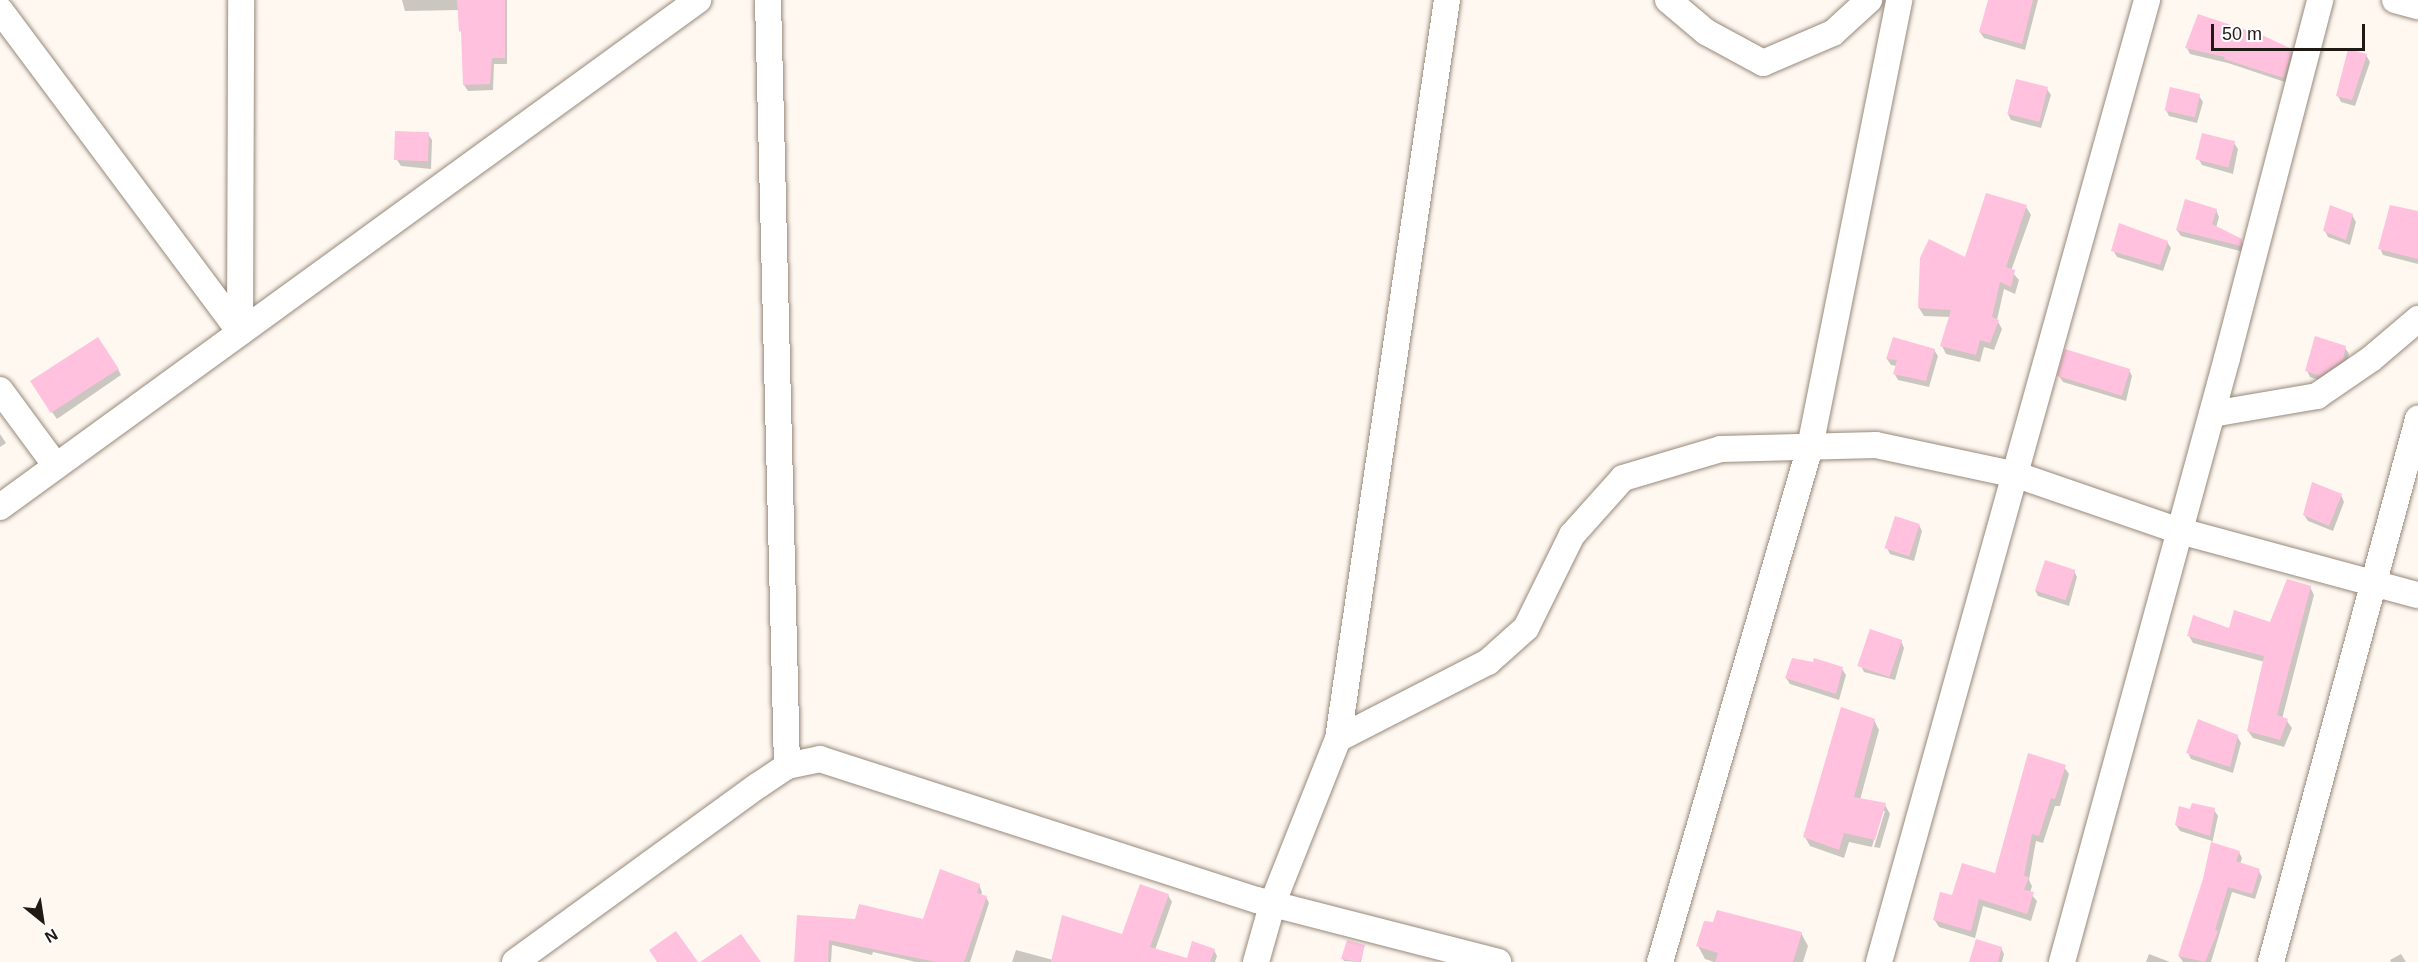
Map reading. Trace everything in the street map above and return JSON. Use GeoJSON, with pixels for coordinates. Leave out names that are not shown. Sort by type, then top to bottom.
{"type":"FeatureCollection","features":[{"type":"Feature","properties":{"kind":"street"},"geometry":{"type":"LineString","coordinates":[[240,332],[241,0]]}},
{"type":"Feature","properties":{"kind":"street"},"geometry":{"type":"LineString","coordinates":[[0,507],[698,0]]}},
{"type":"Feature","properties":{"kind":"street"},"geometry":{"type":"LineString","coordinates":[[768,0],[787,766]]}},
{"type":"Feature","properties":{"kind":"street"},"geometry":{"type":"LineString","coordinates":[[1256,962],[1273,902],[1338,739],[1447,0]]}},
{"type":"Feature","properties":{"kind":"street"},"geometry":{"type":"LineString","coordinates":[[1668,0],[1706,32],[1763,63],[1833,33],[1869,0]]}},
{"type":"Feature","properties":{"kind":"street"},"geometry":{"type":"LineString","coordinates":[[1660,962],[1810,447],[1899,0]]}},
{"type":"Feature","properties":{"kind":"street"},"geometry":{"type":"LineString","coordinates":[[1879,962],[2017,475],[2147,0]]}},
{"type":"Feature","properties":{"kind":"street"},"geometry":{"type":"LineString","coordinates":[[2062,962],[2212,414],[2320,0]]}},
{"type":"Feature","properties":{"kind":"street"},"geometry":{"type":"LineString","coordinates":[[2395,0],[2418,6]]}},
{"type":"Feature","properties":{"kind":"street"},"geometry":{"type":"LineString","coordinates":[[0,10],[240,332]]}},
{"type":"Feature","properties":{"kind":"street"},"geometry":{"type":"LineString","coordinates":[[2212,414],[2317,396],[2371,359],[2418,319]]}},
{"type":"Feature","properties":{"kind":"street"},"geometry":{"type":"LineString","coordinates":[[0,390],[56,466]]}},
{"type":"Feature","properties":{"kind":"street"},"geometry":{"type":"LineString","coordinates":[[2271,962],[2418,419]]}},
{"type":"Feature","properties":{"kind":"street"},"geometry":{"type":"LineString","coordinates":[[1338,739],[1488,662],[1526,628],[1572,535],[1623,478],[1721,449],[1876,445],[2017,475],[2180,531],[2418,595]]}},
{"type":"Feature","properties":{"kind":"street"},"geometry":{"type":"LineString","coordinates":[[515,962],[787,766],[820,759],[1257,900],[1273,902],[1498,962]]}},
{"type":"Feature","properties":{"kind":"building"},"geometry":{"type":"Polygon","coordinates":[[[457,0],[505,0],[505,58],[492,58],[490,84],[463,85],[461,31],[459,32],[457,0]]]}},
{"type":"Feature","properties":{"kind":"building"},"geometry":{"type":"Polygon","coordinates":[[[1988,0],[2033,0],[2022,44],[1979,32],[1988,0]]]}},
{"type":"Feature","properties":{"kind":"building"},"geometry":{"type":"Polygon","coordinates":[[[2198,14],[2264,36],[2292,49],[2284,78],[2224,59],[2225,57],[2185,48],[2198,14]]]}},
{"type":"Feature","properties":{"kind":"building"},"geometry":{"type":"Polygon","coordinates":[[[2348,49],[2367,54],[2352,100],[2336,96],[2348,49]]]}},
{"type":"Feature","properties":{"kind":"building"},"geometry":{"type":"Polygon","coordinates":[[[2016,79],[2048,87],[2039,122],[2007,114],[2016,79]]]}},
{"type":"Feature","properties":{"kind":"building"},"geometry":{"type":"Polygon","coordinates":[[[2170,87],[2200,94],[2195,117],[2165,110],[2170,87]]]}},
{"type":"Feature","properties":{"kind":"building"},"geometry":{"type":"Polygon","coordinates":[[[395,131],[429,132],[428,161],[394,160],[395,131]]]}},
{"type":"Feature","properties":{"kind":"building"},"geometry":{"type":"Polygon","coordinates":[[[2202,133],[2235,141],[2228,167],[2195,159],[2202,133]]]}},
{"type":"Feature","properties":{"kind":"building"},"geometry":{"type":"Polygon","coordinates":[[[1986,193],[2027,205],[2006,267],[2015,270],[2011,287],[2000,282],[1992,317],[1999,320],[1990,343],[1980,340],[1976,355],[1940,346],[1951,310],[1918,308],[1920,258],[1929,239],[1965,257],[1986,193]]]}},
{"type":"Feature","properties":{"kind":"building"},"geometry":{"type":"Polygon","coordinates":[[[2185,199],[2217,209],[2212,224],[2242,239],[2241,246],[2176,230],[2185,199]]]}},
{"type":"Feature","properties":{"kind":"building"},"geometry":{"type":"Polygon","coordinates":[[[2330,205],[2353,214],[2346,240],[2323,231],[2330,205]]]}},
{"type":"Feature","properties":{"kind":"building"},"geometry":{"type":"Polygon","coordinates":[[[2390,205],[2418,211],[2418,259],[2378,249],[2390,205]]]}},
{"type":"Feature","properties":{"kind":"building"},"geometry":{"type":"Polygon","coordinates":[[[2119,223],[2168,241],[2160,265],[2111,251],[2119,223]]]}},
{"type":"Feature","properties":{"kind":"building"},"geometry":{"type":"Polygon","coordinates":[[[2315,336],[2346,346],[2343,360],[2320,376],[2305,371],[2315,336]]]}},
{"type":"Feature","properties":{"kind":"building"},"geometry":{"type":"Polygon","coordinates":[[[98,337],[119,369],[51,413],[30,381],[98,337]]]}},
{"type":"Feature","properties":{"kind":"building"},"geometry":{"type":"Polygon","coordinates":[[[1893,337],[1935,349],[1926,381],[1893,374],[1897,360],[1886,359],[1893,337]]]}},
{"type":"Feature","properties":{"kind":"building"},"geometry":{"type":"Polygon","coordinates":[[[2065,349],[2130,369],[2122,396],[2057,376],[2065,349]]]}},
{"type":"Feature","properties":{"kind":"building"},"geometry":{"type":"Polygon","coordinates":[[[2312,482],[2342,494],[2329,526],[2303,515],[2312,482]]]}},
{"type":"Feature","properties":{"kind":"building"},"geometry":{"type":"Polygon","coordinates":[[[1895,516],[1920,524],[1909,556],[1884,548],[1895,516]]]}},
{"type":"Feature","properties":{"kind":"building"},"geometry":{"type":"Polygon","coordinates":[[[2045,560],[2075,570],[2066,600],[2035,590],[2045,560]]]}},
{"type":"Feature","properties":{"kind":"building"},"geometry":{"type":"Polygon","coordinates":[[[2287,579],[2311,586],[2277,715],[2288,719],[2280,740],[2247,731],[2264,656],[2187,636],[2193,615],[2229,628],[2234,610],[2270,622],[2287,579]]]}},
{"type":"Feature","properties":{"kind":"building"},"geometry":{"type":"Polygon","coordinates":[[[1870,629],[1902,640],[1889,677],[1857,666],[1870,629]]]}},
{"type":"Feature","properties":{"kind":"building"},"geometry":{"type":"Polygon","coordinates":[[[1792,658],[1813,662],[1814,658],[1843,667],[1836,694],[1785,678],[1792,658]]]}},
{"type":"Feature","properties":{"kind":"building"},"geometry":{"type":"Polygon","coordinates":[[[1841,707],[1875,719],[1854,797],[1886,803],[1875,840],[1844,833],[1839,850],[1803,837],[1841,707]]]}},
{"type":"Feature","properties":{"kind":"building"},"geometry":{"type":"Polygon","coordinates":[[[2198,719],[2238,735],[2230,767],[2186,753],[2198,719]]]}},
{"type":"Feature","properties":{"kind":"building"},"geometry":{"type":"Polygon","coordinates":[[[2028,753],[2066,765],[2055,799],[2051,798],[2039,836],[2032,834],[2024,876],[2029,877],[2024,890],[2034,892],[2027,914],[1979,899],[1971,931],[1933,920],[1940,892],[1952,895],[1962,863],[1995,873],[2028,753]]]}},
{"type":"Feature","properties":{"kind":"building"},"geometry":{"type":"Polygon","coordinates":[[[2192,803],[2215,808],[2210,836],[2175,825],[2179,806],[2190,809],[2192,803]]]}},
{"type":"Feature","properties":{"kind":"building"},"geometry":{"type":"Polygon","coordinates":[[[2211,842],[2240,851],[2236,861],[2260,869],[2252,894],[2228,887],[2215,930],[2218,931],[2205,962],[2178,956],[2203,879],[2211,842]]]}},
{"type":"Feature","properties":{"kind":"building"},"geometry":{"type":"Polygon","coordinates":[[[940,869],[980,884],[977,893],[987,896],[964,962],[936,962],[829,940],[828,962],[794,962],[797,915],[855,919],[859,904],[923,919],[940,869]]]}},
{"type":"Feature","properties":{"kind":"building"},"geometry":{"type":"Polygon","coordinates":[[[1140,884],[1169,894],[1150,947],[1187,958],[1192,941],[1215,949],[1210,962],[1051,962],[1062,915],[1122,934],[1140,884]]]}},
{"type":"Feature","properties":{"kind":"building"},"geometry":{"type":"Polygon","coordinates":[[[1717,910],[1802,932],[1793,962],[1715,962],[1718,953],[1696,946],[1704,921],[1713,922],[1717,910]]]}},
{"type":"Feature","properties":{"kind":"building"},"geometry":{"type":"Polygon","coordinates":[[[676,931],[698,962],[657,962],[649,950],[676,931]]]}},
{"type":"Feature","properties":{"kind":"building"},"geometry":{"type":"Polygon","coordinates":[[[741,934],[761,962],[700,962],[741,934]]]}},
{"type":"Feature","properties":{"kind":"building"},"geometry":{"type":"Polygon","coordinates":[[[1976,939],[2002,947],[1998,962],[1969,962],[1976,939]]]}},
{"type":"Feature","properties":{"kind":"building"},"geometry":{"type":"Polygon","coordinates":[[[1347,940],[1365,945],[1360,962],[1341,959],[1347,940]]]}}]}
